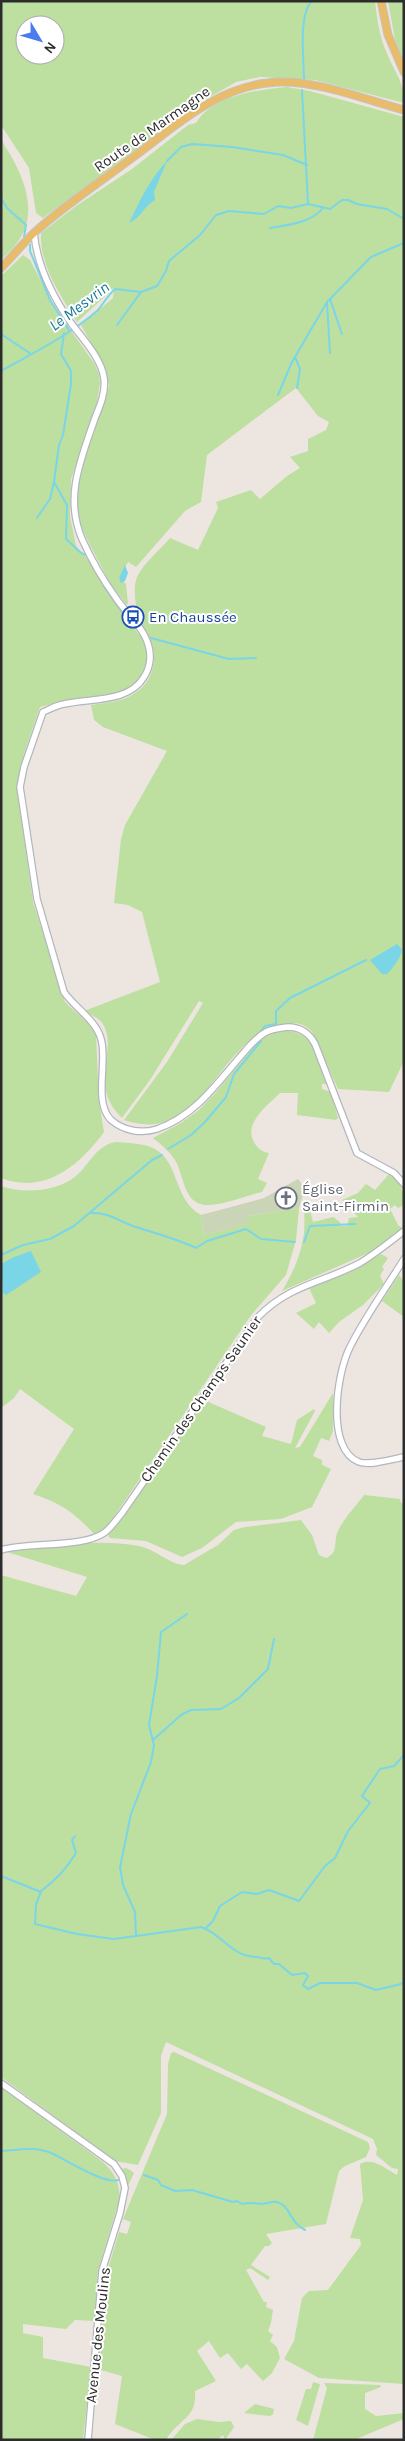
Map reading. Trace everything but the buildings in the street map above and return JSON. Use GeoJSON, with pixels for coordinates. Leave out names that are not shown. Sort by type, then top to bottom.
{"type":"FeatureCollection","features":[{"type":"Feature","properties":{"kind":"main road"},"geometry":{"type":"LineString","coordinates":[[381,1],[388,35],[404,72]]}},
{"type":"Feature","properties":{"kind":"main road","name":"Route de Marmagne"},"geometry":{"type":"LineString","coordinates":[[1,268],[34,233],[58,213],[208,103],[234,90],[267,82],[294,83],[404,110]]}},
{"type":"Feature","properties":{"kind":"street"},"geometry":{"type":"LineString","coordinates":[[34,233],[38,255],[58,304],[102,370],[104,387],[101,402],[76,477],[73,498],[76,524],[83,541],[115,597],[148,644],[150,662],[144,678],[131,691],[105,698],[63,704],[43,712],[24,767],[20,788],[37,900],[64,992],[72,1004],[98,1029],[102,1041],[102,1092],[105,1109],[110,1118],[119,1126],[140,1132],[151,1131],[182,1117],[209,1093],[257,1038],[274,1029],[296,1028],[304,1030],[315,1044],[357,1153],[394,1173],[404,1184]]}},
{"type":"Feature","properties":{"kind":"street","name":"Chemin des Champs Saunier"},"geometry":{"type":"LineString","coordinates":[[1,1550],[79,1541],[95,1538],[104,1533],[122,1513],[258,1317],[270,1304],[295,1289],[359,1263],[404,1231]]}},
{"type":"Feature","properties":{"kind":"street"},"geometry":{"type":"LineString","coordinates":[[404,1260],[350,1347],[341,1367],[338,1389],[339,1438],[343,1449],[352,1458],[364,1463],[404,1457]]}},
{"type":"Feature","properties":{"kind":"street","name":"Avenue des Moulins"},"geometry":{"type":"LineString","coordinates":[[1,2083],[114,2164],[123,2182],[123,2200],[102,2271],[88,2440]]}},
{"type":"Feature","properties":{"kind":"green space"},"geometry":{"type":"Polygon","coordinates":[[[1,1],[375,1],[382,39],[400,82],[404,103],[315,80],[260,77],[236,82],[196,105],[43,218],[36,213],[29,168],[1,125],[1,1]]]}},
{"type":"Feature","properties":{"kind":"green space"},"geometry":{"type":"Polygon","coordinates":[[[388,1],[404,1],[404,62],[395,40],[388,1]]]}},
{"type":"Feature","properties":{"kind":"green space"},"geometry":{"type":"Polygon","coordinates":[[[287,87],[310,91],[404,117],[404,1061],[389,1092],[338,1089],[312,1032],[300,1024],[285,1024],[262,1032],[243,1047],[193,1104],[174,1118],[151,1124],[124,1120],[167,1062],[203,1003],[199,1001],[150,1080],[122,1118],[112,1105],[107,1093],[105,1068],[108,1045],[107,1034],[101,1022],[84,1011],[160,982],[142,912],[128,905],[114,903],[121,839],[125,825],[167,751],[103,727],[94,720],[91,705],[112,702],[128,697],[139,690],[150,676],[153,668],[154,652],[152,643],[141,624],[137,612],[135,595],[138,574],[146,563],[170,538],[198,550],[218,508],[216,502],[251,490],[260,499],[287,476],[300,468],[290,457],[308,451],[308,439],[326,430],[329,422],[318,416],[296,388],[207,455],[201,502],[185,511],[136,567],[128,562],[119,578],[126,584],[128,604],[126,604],[110,583],[81,526],[77,512],[79,476],[109,386],[106,370],[81,325],[113,298],[114,288],[77,322],[58,291],[47,268],[41,245],[41,233],[76,206],[132,169],[188,125],[196,123],[213,106],[250,92],[287,87]]]}},
{"type":"Feature","properties":{"kind":"green space"},"geometry":{"type":"Polygon","coordinates":[[[1,140],[14,161],[24,185],[28,209],[27,221],[21,237],[1,260],[1,140]]]}},
{"type":"Feature","properties":{"kind":"green space"},"geometry":{"type":"Polygon","coordinates":[[[23,255],[30,260],[55,308],[94,363],[99,374],[100,383],[96,408],[71,479],[70,516],[76,546],[91,563],[118,608],[145,642],[148,659],[139,679],[126,689],[116,693],[40,707],[25,751],[17,787],[33,902],[65,1002],[91,1026],[96,1035],[99,1101],[104,1132],[84,1156],[72,1166],[47,1180],[32,1183],[1,1178],[1,276],[23,255]]]}},
{"type":"Feature","properties":{"kind":"green space"},"geometry":{"type":"Polygon","coordinates":[[[287,1031],[304,1037],[315,1050],[329,1084],[322,1084],[322,1089],[331,1092],[338,1118],[336,1120],[297,1115],[298,1093],[280,1093],[258,1115],[252,1128],[251,1135],[255,1144],[262,1151],[269,1153],[258,1179],[267,1183],[262,1192],[229,1202],[209,1205],[194,1201],[189,1196],[175,1160],[153,1138],[181,1123],[199,1110],[260,1039],[274,1033],[287,1031]]]}},
{"type":"Feature","properties":{"kind":"green space"},"geometry":{"type":"Polygon","coordinates":[[[116,1142],[146,1146],[155,1149],[163,1155],[169,1163],[186,1200],[201,1215],[204,1235],[249,1223],[247,1216],[299,1208],[296,1240],[286,1275],[252,1314],[109,1524],[94,1534],[66,1509],[33,1494],[74,1429],[20,1389],[14,1398],[1,1408],[1,1186],[30,1191],[59,1185],[76,1176],[103,1147],[116,1142]]]}},
{"type":"Feature","properties":{"kind":"green space"},"geometry":{"type":"Polygon","coordinates":[[[389,1174],[399,1184],[404,1205],[398,1208],[395,1205],[390,1209],[398,1225],[404,1229],[373,1251],[282,1291],[293,1271],[301,1249],[307,1199],[313,1222],[333,1217],[340,1222],[340,1226],[347,1226],[349,1218],[358,1217],[342,1200],[358,1193],[366,1184],[375,1190],[389,1174]]]}},
{"type":"Feature","properties":{"kind":"green space"},"geometry":{"type":"Polygon","coordinates":[[[298,1179],[305,1188],[299,1208],[247,1216],[250,1223],[204,1235],[201,1215],[264,1198],[298,1179]]]}},
{"type":"Feature","properties":{"kind":"green space"},"geometry":{"type":"Polygon","coordinates":[[[381,1254],[388,1258],[382,1267],[384,1269],[380,1276],[384,1284],[363,1305],[339,1322],[329,1333],[319,1322],[314,1329],[296,1313],[316,1303],[309,1288],[346,1274],[381,1254]]]}},
{"type":"Feature","properties":{"kind":"green space"},"geometry":{"type":"Polygon","coordinates":[[[399,1275],[404,1281],[404,1317],[382,1301],[399,1275]]]}},
{"type":"Feature","properties":{"kind":"green space"},"geometry":{"type":"Polygon","coordinates":[[[333,1393],[333,1431],[329,1441],[321,1438],[313,1456],[322,1460],[322,1465],[331,1469],[312,1507],[281,1519],[236,1522],[202,1548],[182,1557],[146,1541],[110,1538],[108,1535],[123,1518],[204,1400],[266,1427],[262,1436],[291,1444],[297,1420],[314,1409],[315,1411],[295,1448],[300,1447],[333,1393]]]}},
{"type":"Feature","properties":{"kind":"green space"},"geometry":{"type":"Polygon","coordinates":[[[364,1495],[400,1499],[401,1503],[404,1503],[404,2384],[319,2378],[284,2359],[294,2341],[302,2298],[309,2291],[328,2290],[361,2245],[360,2239],[350,2238],[363,2200],[360,2164],[365,2162],[375,2163],[397,2175],[398,2169],[392,2168],[376,2155],[377,2149],[373,2139],[166,2042],[161,2056],[161,2113],[138,2165],[115,2161],[1,2077],[1,1575],[76,1596],[87,1577],[7,1552],[73,1544],[123,1544],[151,1550],[184,1565],[218,1545],[234,1530],[301,1520],[312,1535],[319,1555],[326,1558],[333,1553],[341,1526],[364,1495]]]}},
{"type":"Feature","properties":{"kind":"green space"},"geometry":{"type":"Polygon","coordinates":[[[174,2052],[368,2142],[370,2148],[366,2157],[345,2166],[339,2171],[326,2224],[266,2234],[272,2243],[269,2246],[265,2246],[251,2265],[270,2277],[268,2280],[250,2268],[246,2270],[264,2302],[267,2302],[266,2307],[273,2310],[268,2331],[273,2335],[270,2341],[277,2347],[280,2358],[272,2373],[263,2381],[247,2364],[241,2369],[228,2353],[220,2358],[209,2341],[197,2351],[216,2381],[195,2391],[195,2400],[190,2413],[171,2432],[166,2440],[155,2440],[115,2424],[122,2376],[97,2369],[107,2272],[119,2232],[127,2234],[131,2222],[123,2219],[167,2114],[168,2064],[171,2053],[174,2052]]]}},
{"type":"Feature","properties":{"kind":"green space"},"geometry":{"type":"Polygon","coordinates":[[[1,2087],[103,2162],[111,2170],[119,2187],[120,2198],[98,2270],[94,2321],[75,2320],[66,2329],[23,2324],[23,2333],[43,2337],[43,2358],[91,2367],[83,2440],[1,2440],[1,2087]]]}},
{"type":"Feature","properties":{"kind":"green space"},"geometry":{"type":"Polygon","coordinates":[[[126,2168],[134,2173],[128,2186],[121,2169],[126,2168]]]}},
{"type":"Feature","properties":{"kind":"green space"},"geometry":{"type":"Polygon","coordinates":[[[313,2382],[320,2384],[308,2426],[296,2420],[306,2389],[311,2389],[313,2382]]]}},
{"type":"Feature","properties":{"kind":"green space"},"geometry":{"type":"Polygon","coordinates":[[[324,2383],[380,2385],[381,2387],[365,2393],[365,2409],[376,2416],[404,2413],[404,2419],[354,2440],[313,2440],[327,2388],[324,2383]]]}},
{"type":"Feature","properties":{"kind":"green space"},"geometry":{"type":"Polygon","coordinates":[[[255,2404],[274,2409],[273,2414],[270,2416],[244,2413],[255,2404]]]}},
{"type":"Feature","properties":{"kind":"green space"},"geometry":{"type":"Polygon","coordinates":[[[197,2419],[219,2422],[231,2421],[234,2427],[225,2440],[223,2435],[217,2440],[172,2439],[185,2424],[197,2419]]]}},
{"type":"Feature","properties":{"kind":"water"},"geometry":{"type":"Polygon","coordinates":[[[167,161],[154,192],[155,200],[137,218],[129,223],[141,198],[167,161]]]}},
{"type":"Feature","properties":{"kind":"water"},"geometry":{"type":"Polygon","coordinates":[[[125,565],[128,573],[125,581],[121,583],[119,578],[125,565]]]}},
{"type":"Feature","properties":{"kind":"water"},"geometry":{"type":"Polygon","coordinates":[[[397,944],[402,949],[398,959],[387,974],[382,974],[370,960],[397,944]]]}},
{"type":"Feature","properties":{"kind":"water"},"geometry":{"type":"Polygon","coordinates":[[[31,1251],[41,1272],[6,1295],[3,1293],[1,1264],[31,1251]]]}},
{"type":"Feature","properties":{"kind":"waterway"},"geometry":{"type":"LineString","coordinates":[[304,79],[303,27],[308,7],[312,1]]}},
{"type":"Feature","properties":{"kind":"waterway"},"geometry":{"type":"LineString","coordinates":[[302,90],[308,204]]}},
{"type":"Feature","properties":{"kind":"waterway"},"geometry":{"type":"LineString","coordinates":[[167,161],[181,147],[192,144],[232,147],[283,155],[307,165]]}},
{"type":"Feature","properties":{"kind":"waterway"},"geometry":{"type":"LineString","coordinates":[[1,198],[7,208],[26,225],[24,237]]}},
{"type":"Feature","properties":{"kind":"waterway","name":"Le Mesvrin"},"geometry":{"type":"LineString","coordinates":[[1,371],[76,328],[98,310],[115,289],[141,292],[157,286],[166,271],[169,261],[200,235],[216,215],[229,211],[264,214],[278,206],[291,208],[308,204],[330,209],[342,200],[348,200],[357,204],[387,209],[404,219]]}},
{"type":"Feature","properties":{"kind":"waterway"},"geometry":{"type":"LineString","coordinates":[[270,228],[306,220],[323,208]]}},
{"type":"Feature","properties":{"kind":"waterway"},"geometry":{"type":"LineString","coordinates":[[278,395],[292,362],[327,302],[371,257],[404,243]]}},
{"type":"Feature","properties":{"kind":"waterway"},"geometry":{"type":"LineString","coordinates":[[30,245],[30,251],[50,300],[69,330]]}},
{"type":"Feature","properties":{"kind":"waterway"},"geometry":{"type":"LineString","coordinates":[[117,325],[141,292]]}},
{"type":"Feature","properties":{"kind":"waterway"},"geometry":{"type":"LineString","coordinates":[[330,299],[342,334]]}},
{"type":"Feature","properties":{"kind":"waterway"},"geometry":{"type":"LineString","coordinates":[[327,303],[330,353]]}},
{"type":"Feature","properties":{"kind":"waterway"},"geometry":{"type":"LineString","coordinates":[[64,333],[61,354],[71,371],[71,384],[54,482],[67,505],[66,539],[87,556]]}},
{"type":"Feature","properties":{"kind":"waterway"},"geometry":{"type":"LineString","coordinates":[[1,334],[31,354]]}},
{"type":"Feature","properties":{"kind":"waterway"},"geometry":{"type":"LineString","coordinates":[[295,357],[300,369],[297,388]]}},
{"type":"Feature","properties":{"kind":"waterway"},"geometry":{"type":"LineString","coordinates":[[37,518],[50,499],[54,482]]}},
{"type":"Feature","properties":{"kind":"waterway"},"geometry":{"type":"LineString","coordinates":[[104,586],[131,625]]}},
{"type":"Feature","properties":{"kind":"waterway"},"geometry":{"type":"LineString","coordinates":[[151,638],[229,659],[256,658]]}},
{"type":"Feature","properties":{"kind":"waterway"},"geometry":{"type":"LineString","coordinates":[[261,1031],[265,1026],[276,1024],[276,1011],[290,998],[366,960]]}},
{"type":"Feature","properties":{"kind":"waterway"},"geometry":{"type":"LineString","coordinates":[[168,1149],[191,1135],[205,1122],[226,1097],[234,1074],[261,1041]]}},
{"type":"Feature","properties":{"kind":"waterway"},"geometry":{"type":"LineString","coordinates":[[1,1255],[23,1245],[50,1239],[74,1226],[152,1160],[162,1155]]}},
{"type":"Feature","properties":{"kind":"waterway"},"geometry":{"type":"LineString","coordinates":[[91,1213],[109,1216],[196,1248],[207,1241],[246,1229],[261,1239],[295,1242]]}},
{"type":"Feature","properties":{"kind":"waterway"},"geometry":{"type":"LineString","coordinates":[[304,1242],[310,1226],[355,1224]]}},
{"type":"Feature","properties":{"kind":"waterway"},"geometry":{"type":"LineString","coordinates":[[136,1935],[135,1912],[123,1885],[120,1867],[131,1814],[151,1762],[154,1745],[149,1725],[157,1676],[161,1632],[187,1614]]}},
{"type":"Feature","properties":{"kind":"waterway"},"geometry":{"type":"LineString","coordinates":[[153,1740],[181,1715],[191,1710],[221,1709],[239,1698],[268,1669],[274,1639]]}},
{"type":"Feature","properties":{"kind":"waterway"},"geometry":{"type":"LineString","coordinates":[[206,1928],[213,1921],[220,1906],[242,1892],[257,1894],[269,1890],[299,1901],[325,1866],[335,1858],[348,1831],[370,1803],[362,1796],[380,1769],[394,1766],[404,1755]]}},
{"type":"Feature","properties":{"kind":"waterway"},"geometry":{"type":"LineString","coordinates":[[41,1891],[60,1874],[76,1853],[72,1840],[75,1836]]}},
{"type":"Feature","properties":{"kind":"waterway"},"geometry":{"type":"LineString","coordinates":[[1,1876],[41,1892],[36,1904],[35,1924],[77,1934],[114,1939],[201,1927],[209,1930],[240,1953],[264,1959],[269,1958],[274,1964],[279,1964],[292,1975],[305,1973],[308,1976],[303,1985],[308,1989],[320,1983],[357,1983],[376,1990],[404,1982]]}},
{"type":"Feature","properties":{"kind":"waterway"},"geometry":{"type":"LineString","coordinates":[[1,2151],[26,2149],[45,2151],[104,2179],[118,2180]]}},
{"type":"Feature","properties":{"kind":"waterway"},"geometry":{"type":"LineString","coordinates":[[144,2175],[158,2180],[161,2185],[175,2191],[192,2190],[233,2202],[237,2201],[242,2204],[277,2202],[285,2207],[296,2223],[305,2230]]}},
{"type":"Feature","properties":{"kind":"place","name":"En Chaussée"},"geometry":{"type":"Point","coordinates":[133,617]}},
{"type":"Feature","properties":{"kind":"place","name":"Église Saint-Firmin"},"geometry":{"type":"Point","coordinates":[286,1198]}}]}
